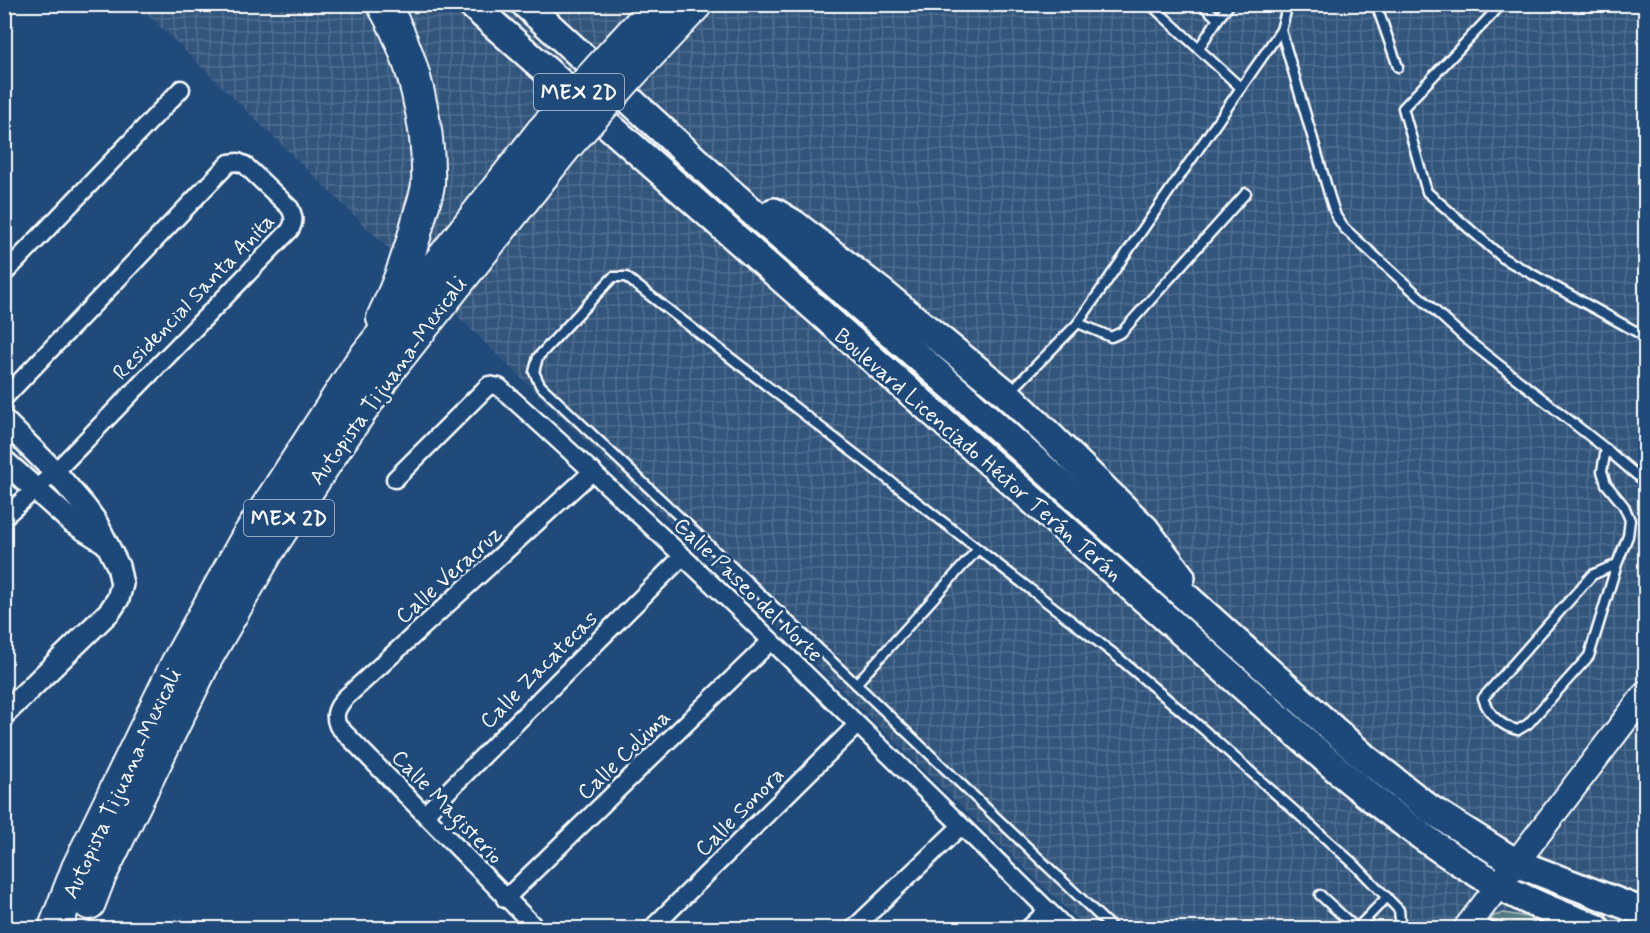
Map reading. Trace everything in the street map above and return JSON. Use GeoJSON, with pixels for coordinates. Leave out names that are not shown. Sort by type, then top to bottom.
{"type":"FeatureCollection","features":[{"type":"Feature","properties":{"kind":"highway"},"geometry":{"type":"LineString","coordinates":[[359,365],[395,294],[415,239],[428,185],[422,110],[407,55],[383,4]]}},
{"type":"Feature","properties":{"kind":"highway","name":"Autopista Tijuana-Mexicali"},"geometry":{"type":"LineString","coordinates":[[624,62],[659,4]]}},
{"type":"Feature","properties":{"kind":"highway","name":"Autopista Tijuana-Mexicali"},"geometry":{"type":"LineString","coordinates":[[55,928],[78,868],[177,664],[246,540],[359,365],[553,140],[624,62],[696,4]]}},
{"type":"Feature","properties":{"kind":"highway","name":"Autopista Tijuana-Mexicali"},"geometry":{"type":"LineString","coordinates":[[78,928],[99,877],[206,658],[267,552],[392,365],[553,140]]}},
{"type":"Feature","properties":{"kind":"main road","name":"Boulevard Licenciado Héctor Terán Terán"},"geometry":{"type":"LineString","coordinates":[[471,4],[1339,770],[1401,821],[1499,886],[1565,923],[1596,928]]}},
{"type":"Feature","properties":{"kind":"main road","name":"Boulevard Licenciado Héctor Terán Terán"},"geometry":{"type":"LineString","coordinates":[[525,4],[731,193],[964,397],[1393,781],[1430,809],[1516,863],[1646,913]]}},
{"type":"Feature","properties":{"kind":"main road"},"geometry":{"type":"LineString","coordinates":[[731,193],[794,224],[1007,394],[1145,529],[1212,620]]}},
{"type":"Feature","properties":{"kind":"main road"},"geometry":{"type":"LineString","coordinates":[[1478,925],[1499,886],[1646,693]]}},
{"type":"Feature","properties":{"kind":"street"},"geometry":{"type":"LineString","coordinates":[[4,274],[180,89]]}},
{"type":"Feature","properties":{"kind":"street","name":"Residencial Santa Anita"},"geometry":{"type":"LineString","coordinates":[[4,398],[229,164],[238,162],[244,165],[290,208],[294,223],[290,230],[55,472],[4,517]]}},
{"type":"Feature","properties":{"kind":"street","name":"Calle Paseo del Norte"},"geometry":{"type":"LineString","coordinates":[[395,479],[489,385],[499,387],[683,556],[1066,928]]}},
{"type":"Feature","properties":{"kind":"street"},"geometry":{"type":"LineString","coordinates":[[4,421],[55,472],[85,507],[118,566],[122,584],[118,599],[110,611],[4,714]]}},
{"type":"Feature","properties":{"kind":"street"},"geometry":{"type":"LineString","coordinates":[[4,461],[72,522],[106,543]]}},
{"type":"Feature","properties":{"kind":"street","name":"Calle Veracruz"},"geometry":{"type":"LineString","coordinates":[[336,711],[344,699],[593,471]]}},
{"type":"Feature","properties":{"kind":"street","name":"Calle Zacatecas"},"geometry":{"type":"LineString","coordinates":[[425,814],[683,556]]}},
{"type":"Feature","properties":{"kind":"street","name":"Calle Colima"},"geometry":{"type":"LineString","coordinates":[[506,898],[771,641]]}},
{"type":"Feature","properties":{"kind":"street","name":"Calle Magisterio"},"geometry":{"type":"LineString","coordinates":[[336,711],[335,719],[338,726],[536,928]]}},
{"type":"Feature","properties":{"kind":"street","name":"Calle Sonora"},"geometry":{"type":"LineString","coordinates":[[652,928],[857,725]]}},
{"type":"Feature","properties":{"kind":"street"},"geometry":{"type":"LineString","coordinates":[[854,928],[961,825]]}},
{"type":"Feature","properties":{"kind":"street"},"geometry":{"type":"LineString","coordinates":[[1029,928],[1047,911]]}},
{"type":"Feature","properties":{"kind":"lane"},"geometry":{"type":"LineString","coordinates":[[1150,4],[1241,88]]}},
{"type":"Feature","properties":{"kind":"lane"},"geometry":{"type":"LineString","coordinates":[[1202,4],[1218,19]]}},
{"type":"Feature","properties":{"kind":"lane"},"geometry":{"type":"LineString","coordinates":[[1199,48],[1230,4]]}},
{"type":"Feature","properties":{"kind":"lane"},"geometry":{"type":"LineString","coordinates":[[1007,394],[1078,323],[1281,30],[1288,4]]}},
{"type":"Feature","properties":{"kind":"lane"},"geometry":{"type":"LineString","coordinates":[[1376,4],[1398,68]]}},
{"type":"Feature","properties":{"kind":"lane"},"geometry":{"type":"LineString","coordinates":[[1502,4],[1402,108],[1427,192],[1503,258],[1646,337]]}},
{"type":"Feature","properties":{"kind":"lane"},"geometry":{"type":"LineString","coordinates":[[1281,30],[1331,201],[1336,216],[1344,228],[1466,339],[1646,483]]}},
{"type":"Feature","properties":{"kind":"lane"},"geometry":{"type":"LineString","coordinates":[[1078,323],[1112,337],[1122,332],[1246,193]]}},
{"type":"Feature","properties":{"kind":"lane"},"geometry":{"type":"LineString","coordinates":[[1112,928],[540,385],[534,372],[538,357],[613,277],[626,277],[1114,654],[1204,730],[1354,864],[1399,910],[1400,920],[1396,928]]}},
{"type":"Feature","properties":{"kind":"lane"},"geometry":{"type":"LineString","coordinates":[[1606,449],[1602,471],[1606,484],[1624,506],[1630,520],[1628,536],[1617,564],[1589,656],[1528,724],[1518,730],[1507,728],[1486,709],[1483,698],[1592,575],[1617,564]]}},
{"type":"Feature","properties":{"kind":"lane"},"geometry":{"type":"LineString","coordinates":[[856,684],[978,549]]}},
{"type":"Feature","properties":{"kind":"lane"},"geometry":{"type":"LineString","coordinates":[[1320,895],[1356,928],[1387,897]]}},
{"type":"Feature","properties":{"kind":"shaded area"},"geometry":{"type":"Polygon","coordinates":[[[138,5],[1645,5],[1645,928],[1086,928],[138,5]]]}},
{"type":"Feature","properties":{"kind":"green space"},"geometry":{"type":"Polygon","coordinates":[[[1504,913],[1527,917],[1542,924],[1540,928],[1512,928],[1502,922],[1499,927],[1490,921],[1494,916],[1504,913]]]}}]}
